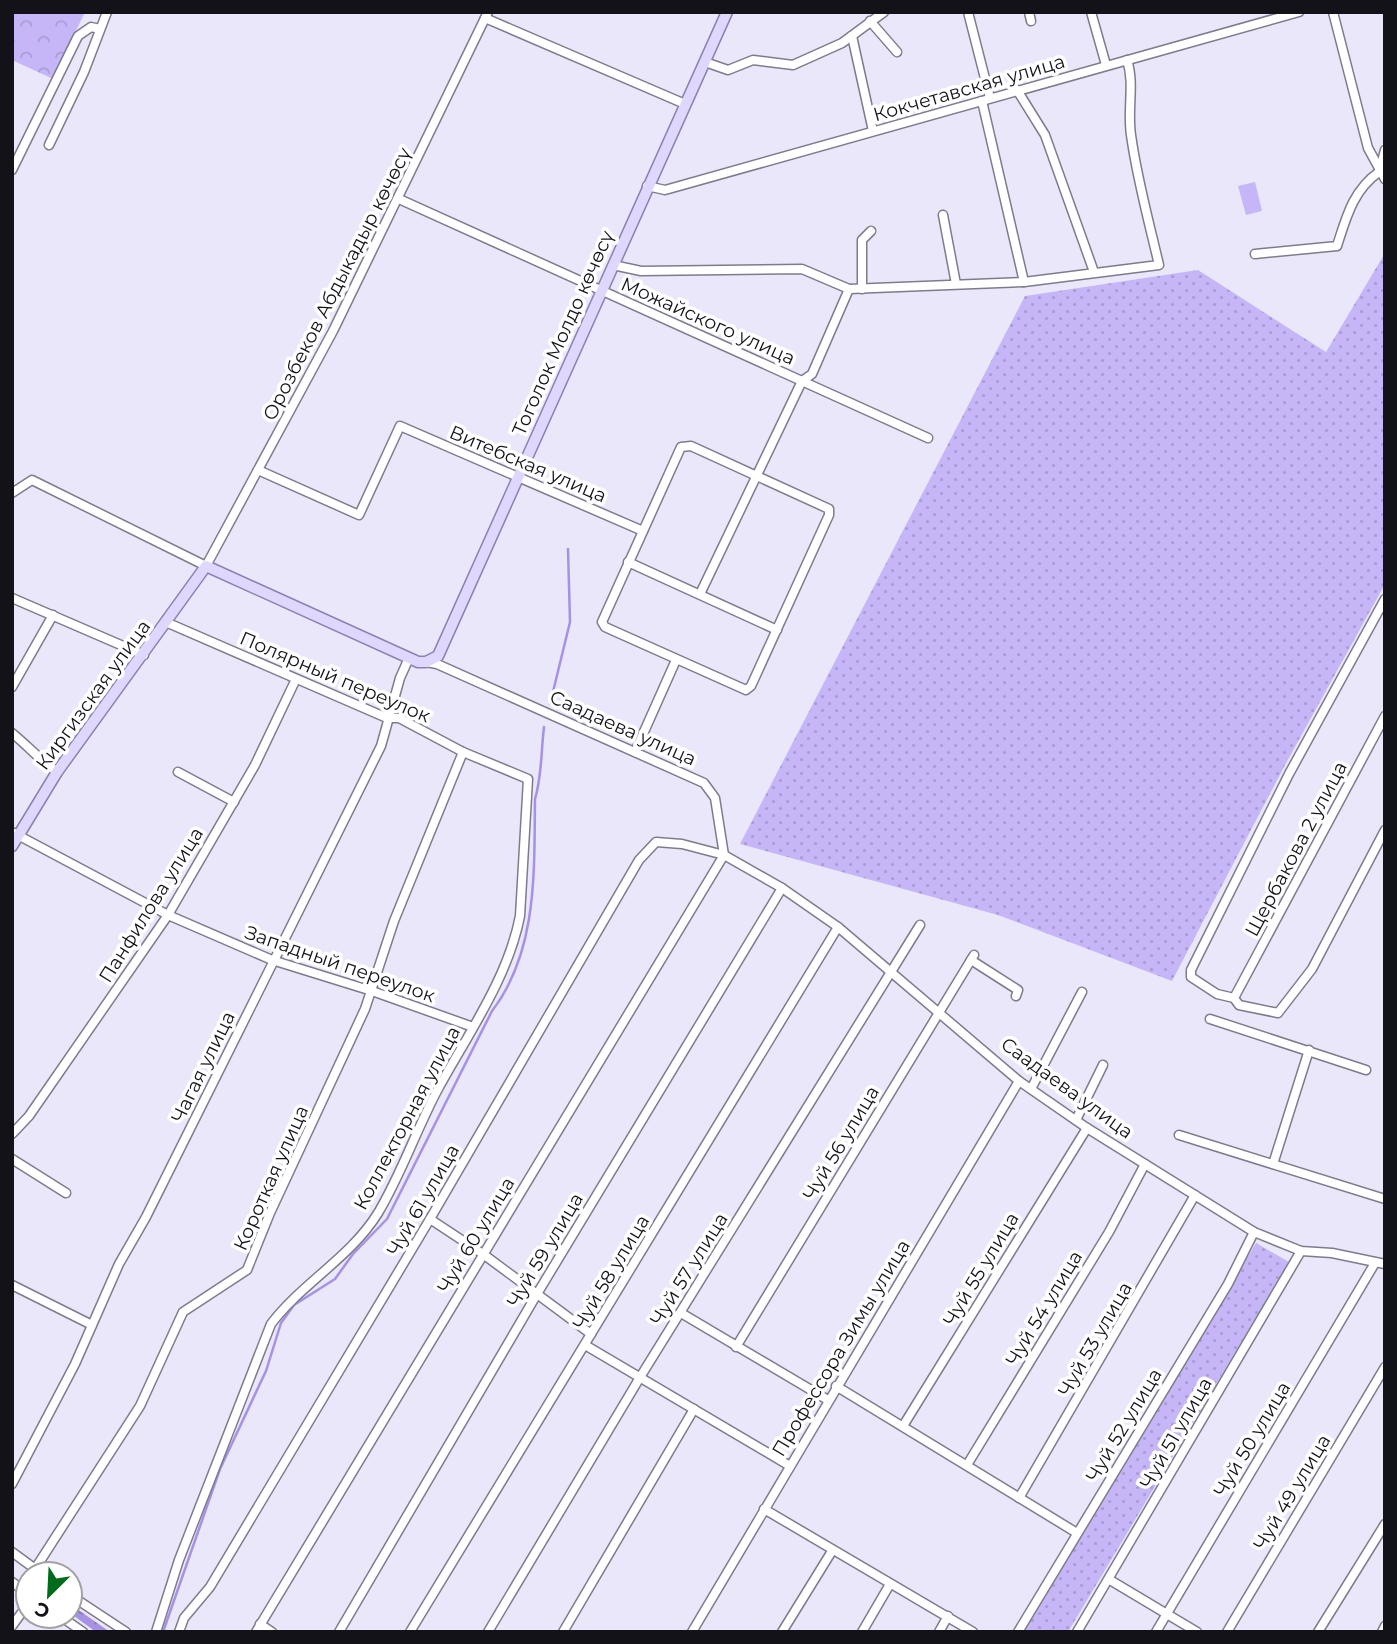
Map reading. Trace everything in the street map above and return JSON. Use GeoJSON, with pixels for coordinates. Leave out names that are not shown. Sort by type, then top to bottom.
{"type":"FeatureCollection","features":[{"type":"Feature","properties":{"kind":"main road","name":"Тоголок Молдо көчөсү"},"geometry":{"type":"LineString","coordinates":[[426,662],[438,656],[727,12]]}},
{"type":"Feature","properties":{"kind":"main road","name":"Киргизская улица"},"geometry":{"type":"LineString","coordinates":[[12,846],[15,834],[57,772],[168,623],[206,566]]}},
{"type":"Feature","properties":{"kind":"main road","name":"Саадаева улица"},"geometry":{"type":"LineString","coordinates":[[206,566],[409,658],[426,662]]}},
{"type":"Feature","properties":{"kind":"street"},"geometry":{"type":"LineString","coordinates":[[48,145],[84,72],[107,12]]}},
{"type":"Feature","properties":{"kind":"street"},"geometry":{"type":"LineString","coordinates":[[705,62],[728,69],[753,60],[793,65],[852,36],[884,12]]}},
{"type":"Feature","properties":{"kind":"street"},"geometry":{"type":"LineString","coordinates":[[968,12],[1024,282]]}},
{"type":"Feature","properties":{"kind":"street"},"geometry":{"type":"LineString","coordinates":[[1091,12],[1106,65]]}},
{"type":"Feature","properties":{"kind":"street","name":"Кокчетавская улица"},"geometry":{"type":"LineString","coordinates":[[647,186],[665,190],[1299,12]]}},
{"type":"Feature","properties":{"kind":"street"},"geometry":{"type":"LineString","coordinates":[[1333,12],[1368,148],[1382,175]]}},
{"type":"Feature","properties":{"kind":"street"},"geometry":{"type":"LineString","coordinates":[[486,15],[685,104]]}},
{"type":"Feature","properties":{"kind":"street","name":"Орозбеков Абдыкадыр көчөсү"},"geometry":{"type":"LineString","coordinates":[[206,566],[315,367],[399,199],[486,15]]}},
{"type":"Feature","properties":{"kind":"street"},"geometry":{"type":"LineString","coordinates":[[870,22],[897,52]]}},
{"type":"Feature","properties":{"kind":"street"},"geometry":{"type":"LineString","coordinates":[[12,170],[78,36],[91,27],[100,30]]}},
{"type":"Feature","properties":{"kind":"street"},"geometry":{"type":"LineString","coordinates":[[852,36],[873,131]]}},
{"type":"Feature","properties":{"kind":"street"},"geometry":{"type":"LineString","coordinates":[[613,265],[641,271],[802,270],[849,289],[862,289],[1024,282],[1159,265],[1131,135],[1128,101],[1133,78],[1127,60]]}},
{"type":"Feature","properties":{"kind":"street"},"geometry":{"type":"LineString","coordinates":[[1017,90],[1045,135],[1094,272]]}},
{"type":"Feature","properties":{"kind":"street"},"geometry":{"type":"LineString","coordinates":[[1382,175],[1385,150]]}},
{"type":"Feature","properties":{"kind":"street"},"geometry":{"type":"LineString","coordinates":[[1255,254],[1336,246],[1356,193],[1366,181],[1382,175]]}},
{"type":"Feature","properties":{"kind":"street","name":"Можайского улица"},"geometry":{"type":"LineString","coordinates":[[399,199],[928,438]]}},
{"type":"Feature","properties":{"kind":"street"},"geometry":{"type":"LineString","coordinates":[[943,215],[956,284]]}},
{"type":"Feature","properties":{"kind":"street"},"geometry":{"type":"LineString","coordinates":[[862,289],[862,240],[871,231]]}},
{"type":"Feature","properties":{"kind":"street"},"geometry":{"type":"LineString","coordinates":[[700,594],[755,474],[802,381],[813,374],[849,289]]}},
{"type":"Feature","properties":{"kind":"street","name":"Витебская улица"},"geometry":{"type":"LineString","coordinates":[[258,470],[359,515],[400,426],[643,531]]}},
{"type":"Feature","properties":{"kind":"street"},"geometry":{"type":"LineString","coordinates":[[691,446],[827,506],[829,512],[777,630],[751,685],[746,690],[603,625],[602,618],[643,531],[681,447],[691,446]]}},
{"type":"Feature","properties":{"kind":"street","name":"Саадаева улица"},"geometry":{"type":"LineString","coordinates":[[12,493],[32,480],[206,566]]}},
{"type":"Feature","properties":{"kind":"street"},"geometry":{"type":"LineString","coordinates":[[628,562],[777,630]]}},
{"type":"Feature","properties":{"kind":"street"},"geometry":{"type":"LineString","coordinates":[[12,598],[144,655]]}},
{"type":"Feature","properties":{"kind":"street"},"geometry":{"type":"LineString","coordinates":[[1385,599],[1289,774],[1191,970],[1191,977],[1217,994],[1234,998],[1239,1005],[1278,1013],[1312,969],[1385,830]]}},
{"type":"Feature","properties":{"kind":"street"},"geometry":{"type":"LineString","coordinates":[[12,687],[53,615]]}},
{"type":"Feature","properties":{"kind":"street","name":"Полярный переулок"},"geometry":{"type":"LineString","coordinates":[[168,623],[387,718],[399,718],[463,752],[528,779]]}},
{"type":"Feature","properties":{"kind":"street","name":"Чагая улица"},"geometry":{"type":"LineString","coordinates":[[12,1484],[75,1364],[272,960],[381,746],[387,718],[409,658]]}},
{"type":"Feature","properties":{"kind":"street"},"geometry":{"type":"LineString","coordinates":[[635,752],[676,660]]}},
{"type":"Feature","properties":{"kind":"street","name":"Саадаева улица"},"geometry":{"type":"LineString","coordinates":[[426,662],[437,664],[704,783],[715,798],[724,855],[782,888],[838,927],[1019,1081],[1087,1128],[1254,1232],[1301,1251],[1332,1253],[1385,1264]]}},
{"type":"Feature","properties":{"kind":"street","name":"Панфилова улица"},"geometry":{"type":"LineString","coordinates":[[12,1134],[29,1116],[168,915],[255,765],[296,679]]}},
{"type":"Feature","properties":{"kind":"street","name":"Щербакова 2 улица"},"geometry":{"type":"LineString","coordinates":[[1234,998],[1385,716]]}},
{"type":"Feature","properties":{"kind":"street"},"geometry":{"type":"LineString","coordinates":[[12,733],[30,747],[37,759],[57,772]]}},
{"type":"Feature","properties":{"kind":"street","name":"Короткая улица"},"geometry":{"type":"LineString","coordinates":[[45,1560],[140,1406],[183,1312],[247,1270],[270,1213],[372,990],[394,921],[463,752]]}},
{"type":"Feature","properties":{"kind":"street"},"geometry":{"type":"LineString","coordinates":[[178,772],[234,802]]}},
{"type":"Feature","properties":{"kind":"street","name":"Коллекторная улица"},"geometry":{"type":"LineString","coordinates":[[156,1632],[179,1560],[271,1324],[287,1304],[331,1265],[378,1213],[516,937],[528,779]]}},
{"type":"Feature","properties":{"kind":"street","name":"Западный переулок"},"geometry":{"type":"LineString","coordinates":[[15,834],[168,915],[272,960],[372,990],[473,1027]]}},
{"type":"Feature","properties":{"kind":"street","name":"Чуй 61 улица"},"geometry":{"type":"LineString","coordinates":[[179,1632],[184,1618],[210,1587],[649,847],[656,842],[682,844],[724,855]]}},
{"type":"Feature","properties":{"kind":"street","name":"Чуй 60 улица"},"geometry":{"type":"LineString","coordinates":[[258,1628],[724,855]]}},
{"type":"Feature","properties":{"kind":"street","name":"Чуй 59 улица"},"geometry":{"type":"LineString","coordinates":[[339,1632],[537,1294],[782,888]]}},
{"type":"Feature","properties":{"kind":"street","name":"Чуй 57 улица"},"geometry":{"type":"LineString","coordinates":[[488,1632],[639,1379],[920,925]]}},
{"type":"Feature","properties":{"kind":"street","name":"Чуй 58 улица"},"geometry":{"type":"LineString","coordinates":[[410,1632],[838,927]]}},
{"type":"Feature","properties":{"kind":"street","name":"Чуй 56 улица"},"geometry":{"type":"LineString","coordinates":[[736,1347],[973,958],[1018,990],[1016,996]]}},
{"type":"Feature","properties":{"kind":"street"},"geometry":{"type":"LineString","coordinates":[[1031,1089],[1082,992]]}},
{"type":"Feature","properties":{"kind":"street"},"geometry":{"type":"LineString","coordinates":[[1210,1019],[1309,1049],[1366,1070]]}},
{"type":"Feature","properties":{"kind":"street"},"geometry":{"type":"LineString","coordinates":[[1273,1164],[1309,1049]]}},
{"type":"Feature","properties":{"kind":"street"},"geometry":{"type":"LineString","coordinates":[[1076,1120],[1103,1065]]}},
{"type":"Feature","properties":{"kind":"street","name":"Профессора Зимы улица"},"geometry":{"type":"LineString","coordinates":[[692,1632],[1019,1081]]}},
{"type":"Feature","properties":{"kind":"street","name":"Чуй 55 улица"},"geometry":{"type":"LineString","coordinates":[[903,1426],[1087,1128]]}},
{"type":"Feature","properties":{"kind":"street"},"geometry":{"type":"LineString","coordinates":[[1179,1135],[1385,1199]]}},
{"type":"Feature","properties":{"kind":"street"},"geometry":{"type":"LineString","coordinates":[[12,1159],[66,1193]]}},
{"type":"Feature","properties":{"kind":"street","name":"Чуй 54 улица"},"geometry":{"type":"LineString","coordinates":[[967,1465],[1108,1232],[1145,1164]]}},
{"type":"Feature","properties":{"kind":"street","name":"Чуй 53 улица"},"geometry":{"type":"LineString","coordinates":[[1019,1498],[1195,1195]]}},
{"type":"Feature","properties":{"kind":"street"},"geometry":{"type":"LineString","coordinates":[[430,1219],[483,1254],[591,1334]]}},
{"type":"Feature","properties":{"kind":"street","name":"Чуй 52 улица"},"geometry":{"type":"LineString","coordinates":[[1018,1632],[1228,1284],[1254,1232]]}},
{"type":"Feature","properties":{"kind":"street","name":"Чуй 51 улица"},"geometry":{"type":"LineString","coordinates":[[1077,1632],[1301,1251]]}},
{"type":"Feature","properties":{"kind":"street","name":"Чуй 50 улица"},"geometry":{"type":"LineString","coordinates":[[1156,1632],[1375,1263]]}},
{"type":"Feature","properties":{"kind":"street"},"geometry":{"type":"LineString","coordinates":[[12,1285],[92,1325]]}},
{"type":"Feature","properties":{"kind":"street"},"geometry":{"type":"LineString","coordinates":[[681,1313],[828,1400]]}},
{"type":"Feature","properties":{"kind":"street"},"geometry":{"type":"LineString","coordinates":[[585,1345],[790,1466]]}},
{"type":"Feature","properties":{"kind":"street","name":"Чуй 49 улица"},"geometry":{"type":"LineString","coordinates":[[1227,1632],[1385,1367]]}},
{"type":"Feature","properties":{"kind":"street"},"geometry":{"type":"LineString","coordinates":[[836,1387],[1077,1533]]}},
{"type":"Feature","properties":{"kind":"street"},"geometry":{"type":"LineString","coordinates":[[563,1632],[694,1409]]}},
{"type":"Feature","properties":{"kind":"street"},"geometry":{"type":"LineString","coordinates":[[764,1509],[972,1632]]}},
{"type":"Feature","properties":{"kind":"street"},"geometry":{"type":"LineString","coordinates":[[1318,1632],[1385,1524]]}},
{"type":"Feature","properties":{"kind":"street"},"geometry":{"type":"LineString","coordinates":[[782,1632],[832,1551]]}},
{"type":"Feature","properties":{"kind":"street"},"geometry":{"type":"LineString","coordinates":[[1110,1580],[1166,1616],[1197,1632]]}},
{"type":"Feature","properties":{"kind":"street"},"geometry":{"type":"LineString","coordinates":[[862,1632],[890,1584]]}},
{"type":"Feature","properties":{"kind":"street"},"geometry":{"type":"LineString","coordinates":[[84,1604],[125,1632]]}},
{"type":"Feature","properties":{"kind":"street"},"geometry":{"type":"LineString","coordinates":[[939,1632],[948,1616]]}},
{"type":"Feature","properties":{"kind":"street"},"geometry":{"type":"LineString","coordinates":[[1381,1632],[1385,1626]]}},
{"type":"Feature","properties":{"kind":"street"},"geometry":{"type":"LineString","coordinates":[[258,1628],[272,1632]]}},
{"type":"Feature","properties":{"kind":"green space"},"geometry":{"type":"Polygon","coordinates":[[[12,12],[85,12],[53,79],[12,60],[12,12]]]}},
{"type":"Feature","properties":{"kind":"green space"},"geometry":{"type":"Polygon","coordinates":[[[1255,182],[1262,211],[1246,215],[1238,186],[1255,182]]]}},
{"type":"Feature","properties":{"kind":"green space"},"geometry":{"type":"Polygon","coordinates":[[[1385,253],[1385,584],[1285,765],[1172,981],[998,915],[740,844],[1025,296],[1198,270],[1326,352],[1385,253]]]}},
{"type":"Feature","properties":{"kind":"green space"},"geometry":{"type":"Polygon","coordinates":[[[1256,1243],[1289,1262],[1068,1632],[1024,1632],[1256,1243]]]}},
{"type":"Feature","properties":{"kind":"water"},"geometry":{"type":"Polygon","coordinates":[[[84,1614],[110,1632],[96,1632],[84,1623],[84,1614]]]}},
{"type":"Feature","properties":{"kind":"waterway"},"geometry":{"type":"LineString","coordinates":[[550,704],[570,622],[568,549]]}},
{"type":"Feature","properties":{"kind":"waterway"},"geometry":{"type":"LineString","coordinates":[[163,1632],[220,1469],[266,1371],[281,1323],[294,1305],[335,1279],[353,1254],[387,1219],[518,963],[526,937],[533,882],[535,799],[544,727]]}}]}
